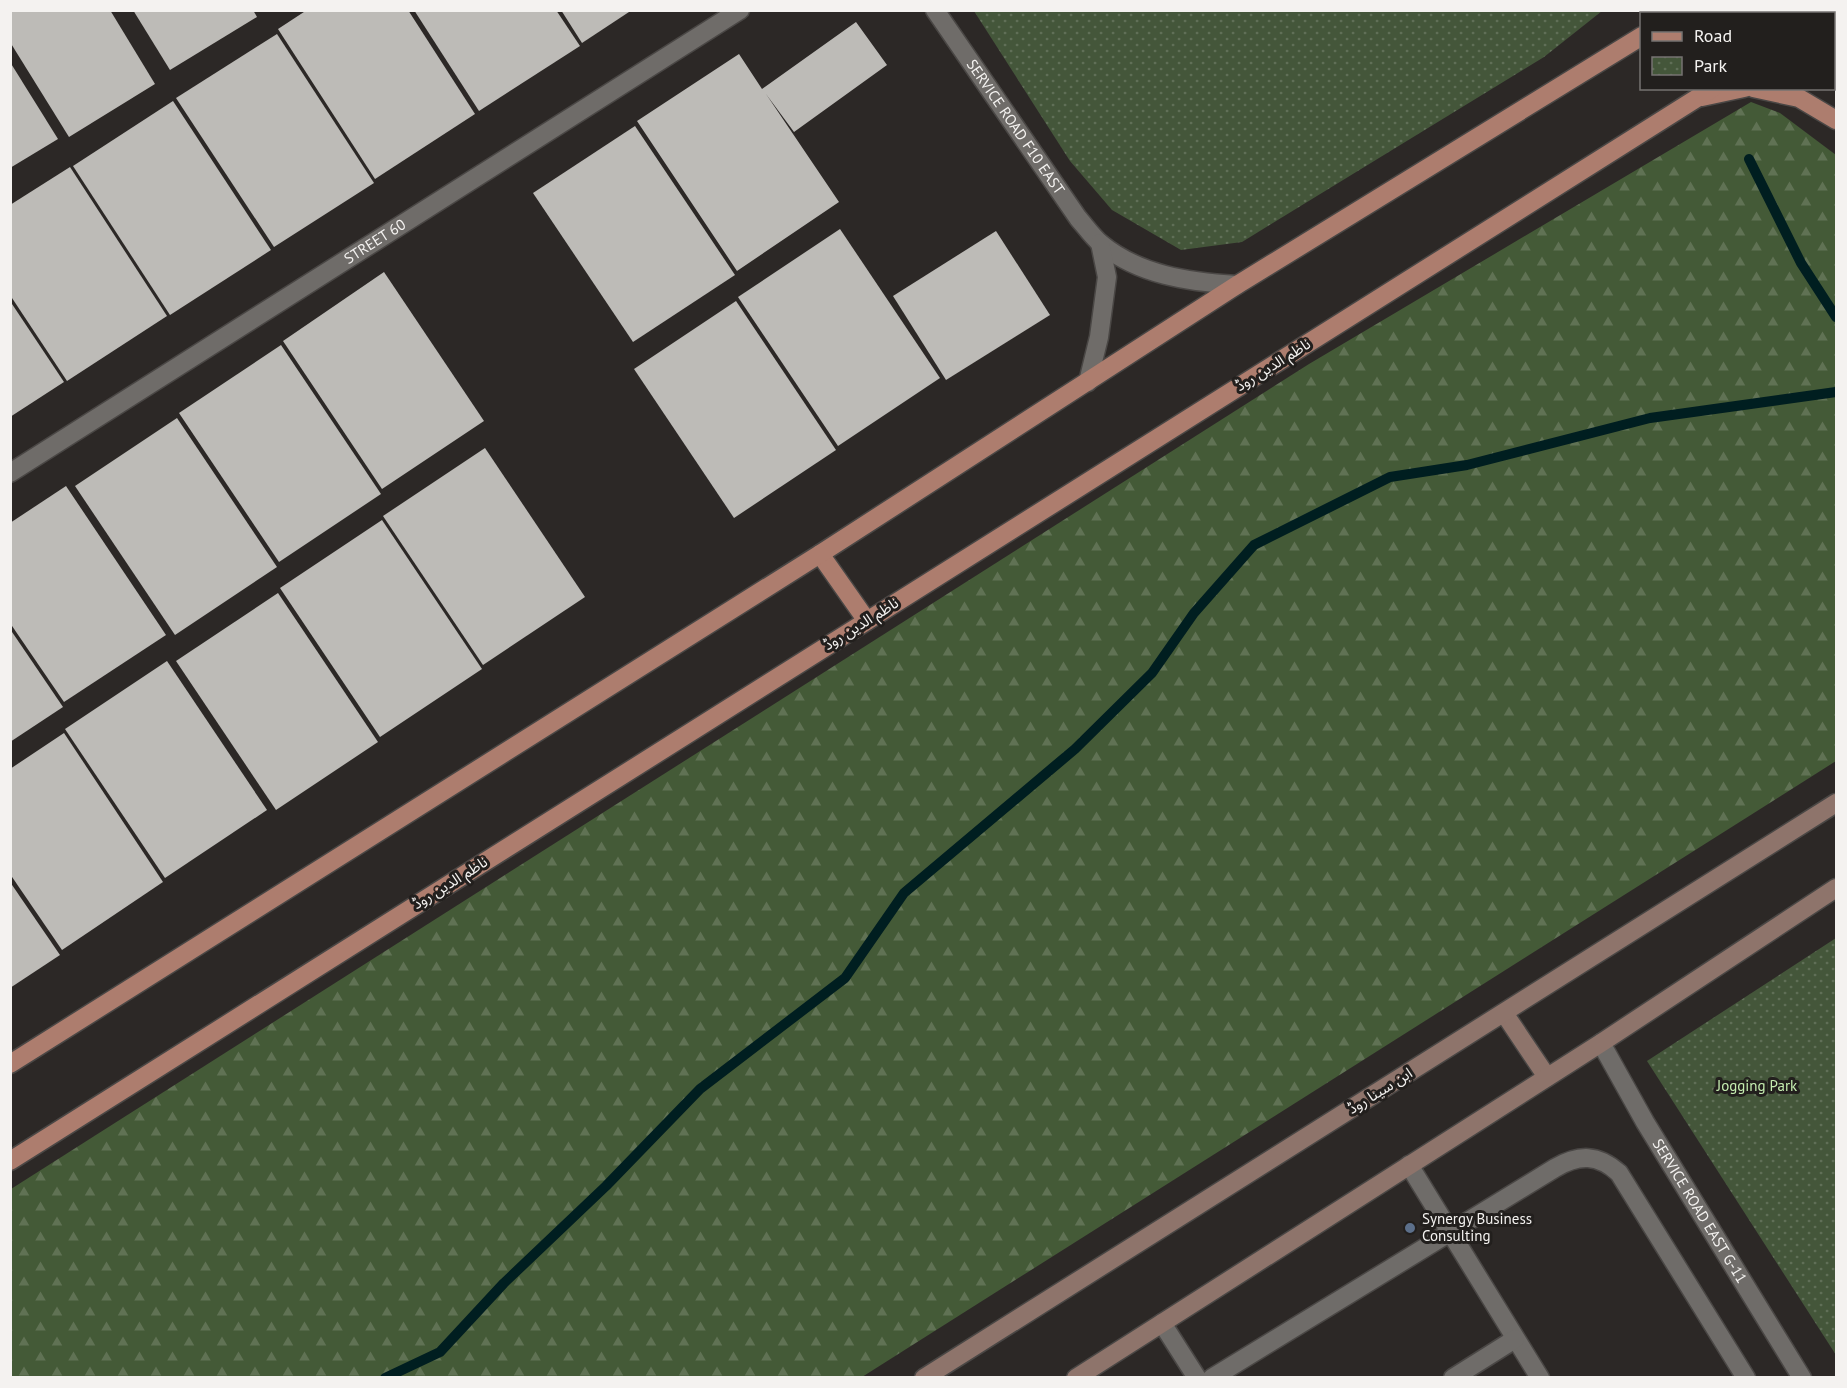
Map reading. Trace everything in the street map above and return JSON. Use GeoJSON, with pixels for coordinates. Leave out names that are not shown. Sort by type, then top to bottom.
{"type":"FeatureCollection","features":[{"type":"Feature","properties":{"kind":"main road"},"geometry":{"type":"LineString","coordinates":[[10,1064],[820,554],[1237,285],[1635,40]]}},
{"type":"Feature","properties":{"kind":"main road"},"geometry":{"type":"LineString","coordinates":[[1705,93],[1728,90]]}},
{"type":"Feature","properties":{"kind":"main road"},"geometry":{"type":"LineString","coordinates":[[1762,90],[1799,98],[1836,120]]}},
{"type":"Feature","properties":{"kind":"main road","name":"ناظم الدین روڈ"},"geometry":{"type":"LineString","coordinates":[[10,1161],[1705,93]]}},
{"type":"Feature","properties":{"kind":"main road"},"geometry":{"type":"LineString","coordinates":[[820,554],[867,621]]}},
{"type":"Feature","properties":{"kind":"main road","name":"ابن سینا روڈ"},"geometry":{"type":"LineString","coordinates":[[924,1377],[1836,803]]}},
{"type":"Feature","properties":{"kind":"main road"},"geometry":{"type":"LineString","coordinates":[[1076,1377],[1602,1043],[1836,888]]}},
{"type":"Feature","properties":{"kind":"main road"},"geometry":{"type":"LineString","coordinates":[[1504,1013],[1547,1077]]}},
{"type":"Feature","properties":{"kind":"street","name":"STREET 60"},"geometry":{"type":"LineString","coordinates":[[10,473],[740,10]]}},
{"type":"Feature","properties":{"kind":"street","name":"SERVICE ROAD F10 EAST"},"geometry":{"type":"LineString","coordinates":[[935,10],[1078,218],[1100,243],[1137,265],[1184,281],[1237,285]]}},
{"type":"Feature","properties":{"kind":"street","name":"SERVICE ROAD F10 EAST"},"geometry":{"type":"LineString","coordinates":[[1088,382],[1099,337],[1107,277],[1100,243]]}},
{"type":"Feature","properties":{"kind":"street","name":"SERVICE ROAD EAST G-11"},"geometry":{"type":"LineString","coordinates":[[1602,1043],[1645,1122],[1802,1377]]}},
{"type":"Feature","properties":{"kind":"street"},"geometry":{"type":"LineString","coordinates":[[1212,1377],[1572,1158],[1599,1159],[1619,1173],[1746,1377]]}},
{"type":"Feature","properties":{"kind":"street"},"geometry":{"type":"LineString","coordinates":[[1409,1165],[1540,1377]]}},
{"type":"Feature","properties":{"kind":"street"},"geometry":{"type":"LineString","coordinates":[[1161,1323],[1197,1377]]}},
{"type":"Feature","properties":{"kind":"street"},"geometry":{"type":"LineString","coordinates":[[1453,1377],[1515,1339]]}},
{"type":"Feature","properties":{"kind":"green space"},"geometry":{"type":"Polygon","coordinates":[[[974,11],[1602,11],[1544,57],[1242,242],[1181,250],[1112,210],[1070,161],[974,11]]]}},
{"type":"Feature","properties":{"kind":"green space"},"geometry":{"type":"Polygon","coordinates":[[[1751,102],[1780,113],[1836,155],[1836,761],[862,1377],[11,1377],[11,1189],[1309,364],[1751,102]]]}},
{"type":"Feature","properties":{"kind":"green space","name":"Jogging Park"},"geometry":{"type":"Polygon","coordinates":[[[1836,938],[1836,1355],[1647,1061],[1836,938]]]}},
{"type":"Feature","properties":{"kind":"building"},"geometry":{"type":"Polygon","coordinates":[[[10,10],[110,10],[155,84],[69,137],[10,42],[10,10]]]}},
{"type":"Feature","properties":{"kind":"building"},"geometry":{"type":"Polygon","coordinates":[[[133,10],[253,10],[257,17],[170,70],[133,10]]]}},
{"type":"Feature","properties":{"kind":"building"},"geometry":{"type":"Polygon","coordinates":[[[307,10],[408,10],[475,114],[375,179],[278,29],[307,10]]]}},
{"type":"Feature","properties":{"kind":"building"},"geometry":{"type":"Polygon","coordinates":[[[414,10],[556,10],[580,46],[479,111],[414,10]]]}},
{"type":"Feature","properties":{"kind":"building"},"geometry":{"type":"Polygon","coordinates":[[[561,10],[632,10],[582,43],[561,10]]]}},
{"type":"Feature","properties":{"kind":"building"},"geometry":{"type":"Polygon","coordinates":[[[856,22],[887,65],[794,132],[766,94],[839,202],[737,271],[637,121],[739,54],[762,89],[856,22]]]}},
{"type":"Feature","properties":{"kind":"building"},"geometry":{"type":"Polygon","coordinates":[[[277,34],[374,183],[274,247],[176,98],[277,34]]]}},
{"type":"Feature","properties":{"kind":"building"},"geometry":{"type":"Polygon","coordinates":[[[10,62],[58,139],[10,168],[10,62]]]}},
{"type":"Feature","properties":{"kind":"building"},"geometry":{"type":"Polygon","coordinates":[[[173,101],[271,250],[170,315],[73,166],[173,101]]]}},
{"type":"Feature","properties":{"kind":"building"},"geometry":{"type":"Polygon","coordinates":[[[635,126],[735,275],[633,342],[533,193],[635,126]]]}},
{"type":"Feature","properties":{"kind":"building"},"geometry":{"type":"Polygon","coordinates":[[[70,167],[167,316],[67,381],[10,295],[10,205],[70,167]]]}},
{"type":"Feature","properties":{"kind":"building"},"geometry":{"type":"Polygon","coordinates":[[[840,229],[940,378],[838,446],[738,297],[840,229]]]}},
{"type":"Feature","properties":{"kind":"building"},"geometry":{"type":"Polygon","coordinates":[[[996,231],[1050,315],[946,380],[893,296],[996,231]]]}},
{"type":"Feature","properties":{"kind":"building"},"geometry":{"type":"Polygon","coordinates":[[[384,272],[484,421],[382,489],[283,341],[384,272]]]}},
{"type":"Feature","properties":{"kind":"building"},"geometry":{"type":"Polygon","coordinates":[[[10,301],[64,382],[10,417],[10,301]]]}},
{"type":"Feature","properties":{"kind":"building"},"geometry":{"type":"Polygon","coordinates":[[[736,301],[836,450],[734,518],[634,369],[736,301]]]}},
{"type":"Feature","properties":{"kind":"building"},"geometry":{"type":"Polygon","coordinates":[[[281,345],[381,494],[279,562],[179,413],[281,345]]]}},
{"type":"Feature","properties":{"kind":"building"},"geometry":{"type":"Polygon","coordinates":[[[177,418],[277,567],[175,635],[75,486],[177,418]]]}},
{"type":"Feature","properties":{"kind":"building"},"geometry":{"type":"Polygon","coordinates":[[[485,448],[585,597],[483,665],[383,516],[485,448]]]}},
{"type":"Feature","properties":{"kind":"building"},"geometry":{"type":"Polygon","coordinates":[[[66,486],[166,635],[64,702],[10,623],[10,523],[66,486]]]}},
{"type":"Feature","properties":{"kind":"building"},"geometry":{"type":"Polygon","coordinates":[[[382,520],[482,669],[380,737],[280,588],[382,520]]]}},
{"type":"Feature","properties":{"kind":"building"},"geometry":{"type":"Polygon","coordinates":[[[278,593],[378,742],[276,810],[176,661],[278,593]]]}},
{"type":"Feature","properties":{"kind":"building"},"geometry":{"type":"Polygon","coordinates":[[[10,629],[63,707],[10,742],[10,629]]]}},
{"type":"Feature","properties":{"kind":"building"},"geometry":{"type":"Polygon","coordinates":[[[167,661],[267,810],[165,878],[65,729],[167,661]]]}},
{"type":"Feature","properties":{"kind":"building"},"geometry":{"type":"Polygon","coordinates":[[[64,733],[163,882],[62,950],[10,874],[10,769],[64,733]]]}},
{"type":"Feature","properties":{"kind":"building"},"geometry":{"type":"Polygon","coordinates":[[[10,882],[60,955],[10,988],[10,882]]]}},
{"type":"Feature","properties":{"kind":"waterway"},"geometry":{"type":"LineString","coordinates":[[1749,159],[1801,263],[1836,317]]}},
{"type":"Feature","properties":{"kind":"waterway"},"geometry":{"type":"LineString","coordinates":[[385,1378],[440,1352],[504,1283],[606,1186],[700,1089],[845,978],[904,893],[1075,749],[1152,673],[1194,613],[1254,545],[1390,477],[1467,465],[1650,418],[1836,392]]}},
{"type":"Feature","properties":{"kind":"place","name":"Synergy Business Consulting"},"geometry":{"type":"Point","coordinates":[1410,1228]}}]}
